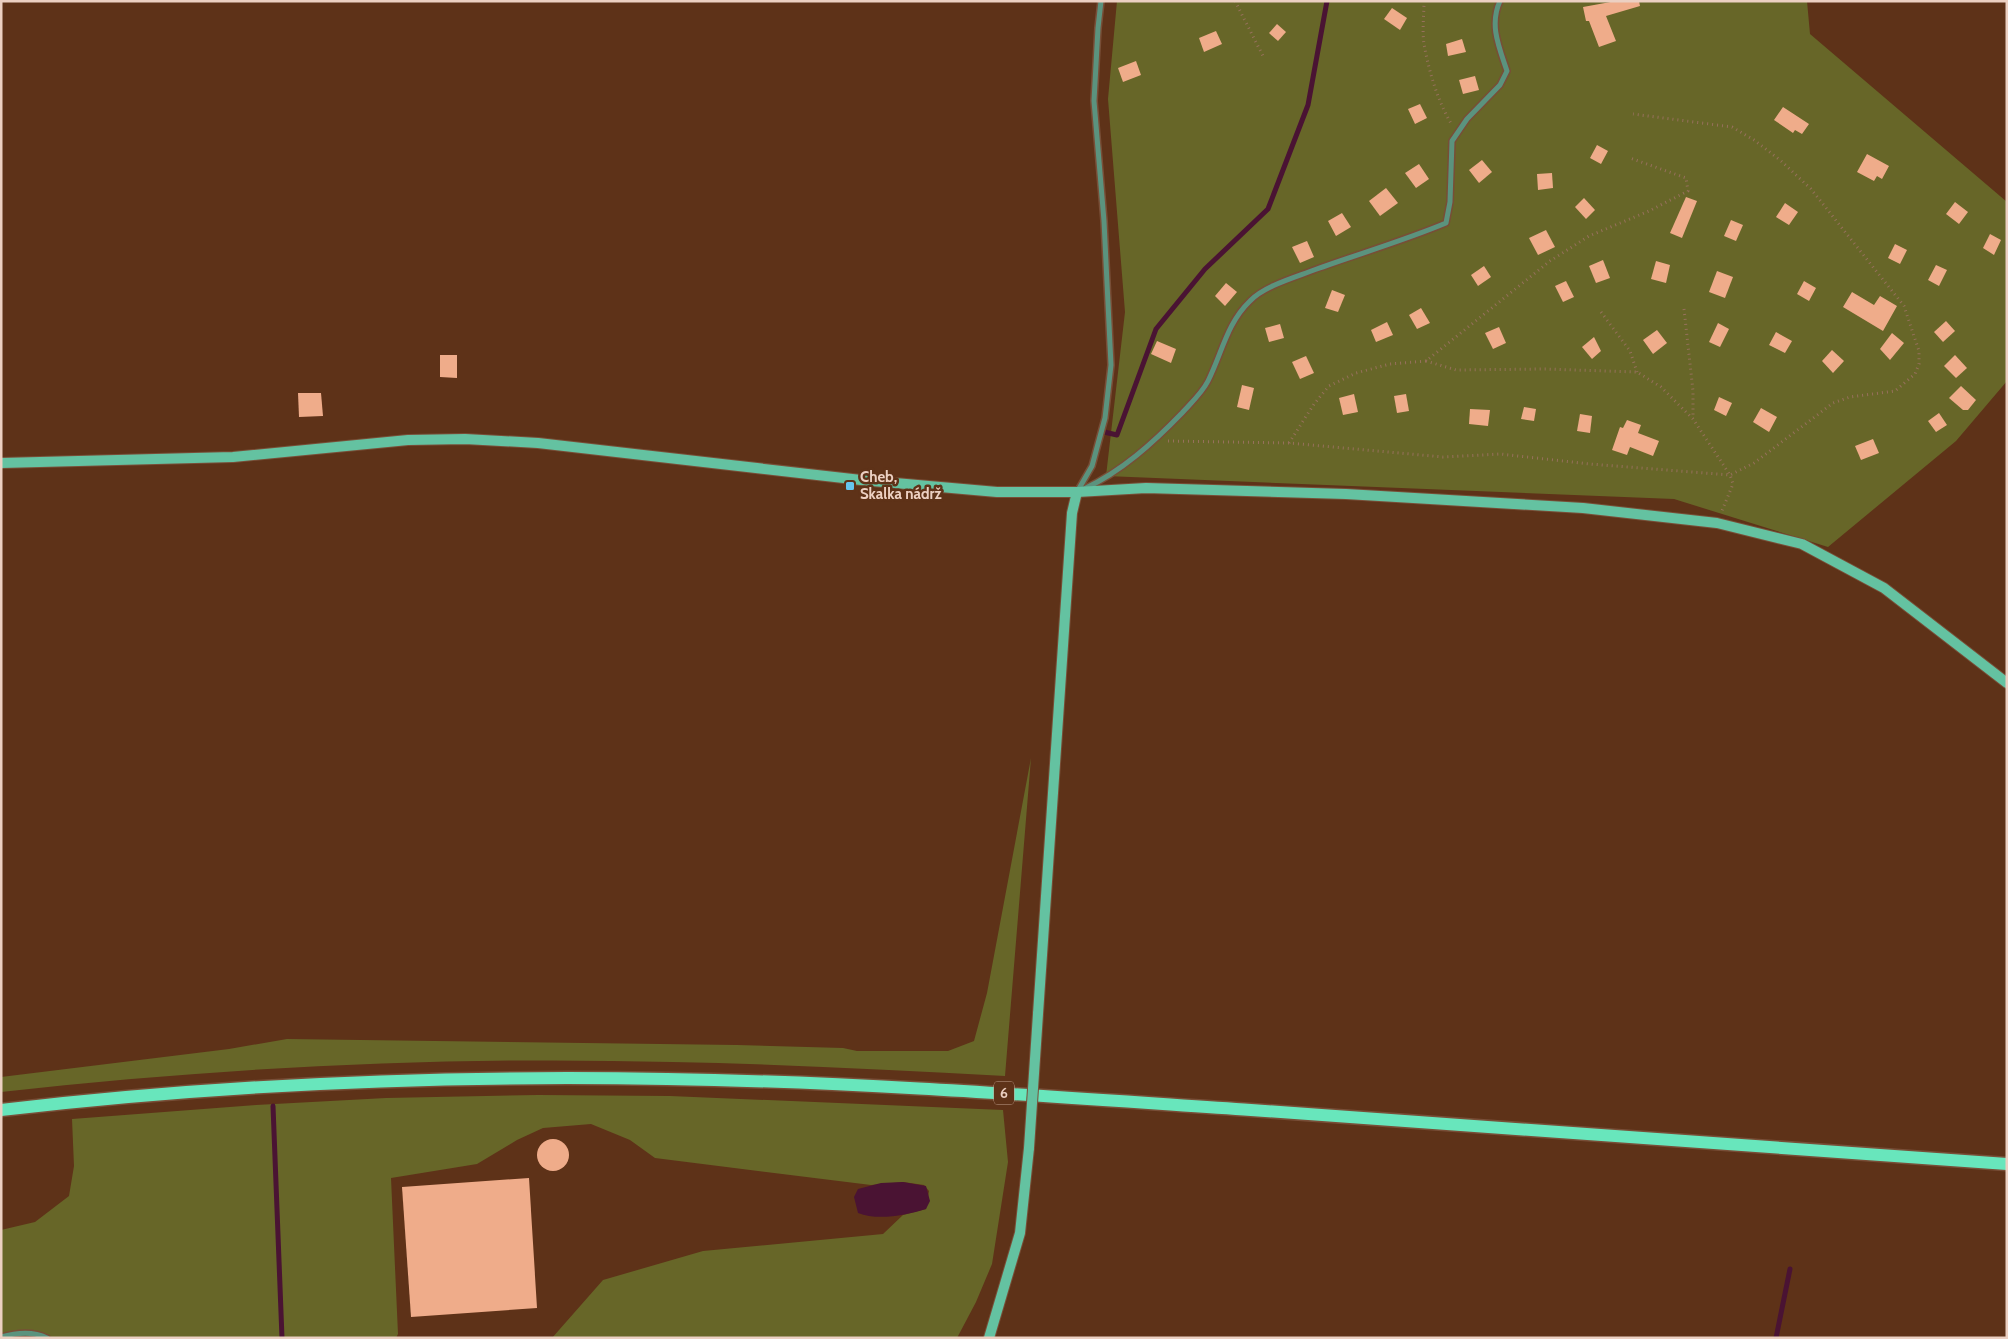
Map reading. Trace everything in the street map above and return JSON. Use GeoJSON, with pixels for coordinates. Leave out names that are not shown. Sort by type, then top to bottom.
{"type":"FeatureCollection","features":[{"type":"Feature","properties":{"kind":"main road","name":"6"},"geometry":{"type":"LineString","coordinates":[[1,1110],[192,1092],[376,1082],[538,1078],[670,1079],[899,1087],[1014,1094],[2007,1164]]}},
{"type":"Feature","properties":{"kind":"street"},"geometry":{"type":"LineString","coordinates":[[989,1338],[1020,1233],[1029,1148],[1072,513],[1077,492],[1092,466],[1105,418],[1111,365],[1104,221],[1094,101],[1101,1]]}},
{"type":"Feature","properties":{"kind":"street"},"geometry":{"type":"LineString","coordinates":[[1077,492],[1104,480],[1155,441],[1196,398],[1208,382],[1230,326],[1250,300],[1280,282],[1419,235],[1446,223],[1450,202],[1452,141],[1467,118],[1500,85],[1506,71],[1497,40],[1494,14],[1500,1]]}},
{"type":"Feature","properties":{"kind":"street"},"geometry":{"type":"LineString","coordinates":[[1,463],[233,457],[408,440],[465,439],[538,443],[852,479],[997,492],[1077,492],[1146,488],[1346,494],[1583,508],[1717,522],[1802,544],[1884,588],[2007,683]]}},
{"type":"Feature","properties":{"kind":"street"},"geometry":{"type":"LineString","coordinates":[[1,1337],[13,1334],[40,1334],[47,1338]]}},
{"type":"Feature","properties":{"kind":"path"},"geometry":{"type":"LineString","coordinates":[[1235,1],[1263,56]]}},
{"type":"Feature","properties":{"kind":"path"},"geometry":{"type":"LineString","coordinates":[[1424,1],[1424,43],[1432,78],[1444,111],[1457,133]]}},
{"type":"Feature","properties":{"kind":"path"},"geometry":{"type":"LineString","coordinates":[[1155,441],[1289,443],[1443,457],[1500,454],[1730,475],[1754,463],[1833,403],[1850,397],[1895,392],[1915,374],[1919,364],[1918,351],[1904,306],[1811,189],[1780,160],[1754,140],[1732,128],[1633,114]]}},
{"type":"Feature","properties":{"kind":"path"},"geometry":{"type":"LineString","coordinates":[[1426,361],[1550,261],[1589,236],[1649,211],[1688,191],[1686,178],[1630,158]]}},
{"type":"Feature","properties":{"kind":"path"},"geometry":{"type":"LineString","coordinates":[[1684,309],[1693,392],[1693,418]]}},
{"type":"Feature","properties":{"kind":"path"},"geometry":{"type":"LineString","coordinates":[[1601,312],[1630,351],[1637,372]]}},
{"type":"Feature","properties":{"kind":"path"},"geometry":{"type":"LineString","coordinates":[[1289,443],[1314,404],[1329,386],[1356,373],[1390,364],[1426,361],[1456,370],[1545,369],[1637,372],[1661,387],[1693,418],[1730,475],[1733,484],[1717,522]]}},
{"type":"Feature","properties":{"kind":"shaded area"},"geometry":{"type":"Polygon","coordinates":[[[1117,1],[1807,1],[1810,34],[2007,202],[2007,381],[1956,441],[1828,547],[1674,499],[1106,476],[1125,312],[1108,99],[1117,1]]]}},
{"type":"Feature","properties":{"kind":"shaded area"},"geometry":{"type":"Polygon","coordinates":[[[1031,758],[1005,1076],[755,1064],[588,1061],[420,1062],[336,1065],[168,1076],[1,1092],[1,1077],[229,1049],[287,1039],[737,1045],[843,1048],[857,1051],[948,1051],[974,1041],[987,993],[1031,758]]]}},
{"type":"Feature","properties":{"kind":"shaded area"},"geometry":{"type":"Polygon","coordinates":[[[538,1095],[670,1096],[1003,1110],[1008,1162],[992,1264],[976,1302],[957,1338],[552,1338],[603,1280],[703,1251],[883,1234],[903,1215],[926,1209],[929,1191],[924,1185],[903,1182],[871,1185],[655,1158],[630,1140],[591,1124],[543,1128],[517,1140],[477,1164],[391,1178],[398,1334],[396,1338],[1,1338],[1,1230],[35,1222],[69,1196],[74,1166],[72,1119],[256,1105],[386,1098],[538,1095]]]}},
{"type":"Feature","properties":{"kind":"shaded area"},"geometry":{"type":"Polygon","coordinates":[[[903,1182],[926,1186],[930,1201],[926,1209],[883,1217],[858,1213],[854,1197],[858,1189],[881,1183],[903,1182]]]}},
{"type":"Feature","properties":{"kind":"building"},"geometry":{"type":"Polygon","coordinates":[[[1616,1],[1639,1],[1640,6],[1606,16],[1616,41],[1599,47],[1589,21],[1586,21],[1583,7],[1616,1]]]}},
{"type":"Feature","properties":{"kind":"building"},"geometry":{"type":"Polygon","coordinates":[[[1392,8],[1407,18],[1400,30],[1384,19],[1392,8]]]}},
{"type":"Feature","properties":{"kind":"building"},"geometry":{"type":"Polygon","coordinates":[[[1277,24],[1286,32],[1278,41],[1269,33],[1277,24]]]}},
{"type":"Feature","properties":{"kind":"building"},"geometry":{"type":"Polygon","coordinates":[[[1216,31],[1222,44],[1204,52],[1199,38],[1216,31]]]}},
{"type":"Feature","properties":{"kind":"building"},"geometry":{"type":"Polygon","coordinates":[[[1462,39],[1466,52],[1448,56],[1446,44],[1462,39]]]}},
{"type":"Feature","properties":{"kind":"building"},"geometry":{"type":"Polygon","coordinates":[[[1136,61],[1141,75],[1123,82],[1118,68],[1136,61]]]}},
{"type":"Feature","properties":{"kind":"building"},"geometry":{"type":"Polygon","coordinates":[[[1475,76],[1479,90],[1463,94],[1459,80],[1475,76]]]}},
{"type":"Feature","properties":{"kind":"building"},"geometry":{"type":"Polygon","coordinates":[[[1420,104],[1427,118],[1415,124],[1408,109],[1420,104]]]}},
{"type":"Feature","properties":{"kind":"building"},"geometry":{"type":"Polygon","coordinates":[[[1783,107],[1809,124],[1802,134],[1795,130],[1793,133],[1774,120],[1783,107]]]}},
{"type":"Feature","properties":{"kind":"building"},"geometry":{"type":"Polygon","coordinates":[[[1597,145],[1608,151],[1601,164],[1590,158],[1597,145]]]}},
{"type":"Feature","properties":{"kind":"building"},"geometry":{"type":"Polygon","coordinates":[[[1867,154],[1889,166],[1882,179],[1877,176],[1874,181],[1857,172],[1867,154]]]}},
{"type":"Feature","properties":{"kind":"building"},"geometry":{"type":"Polygon","coordinates":[[[1482,160],[1492,172],[1479,183],[1469,170],[1482,160]]]}},
{"type":"Feature","properties":{"kind":"building"},"geometry":{"type":"Polygon","coordinates":[[[1419,164],[1429,179],[1416,188],[1405,173],[1419,164]]]}},
{"type":"Feature","properties":{"kind":"building"},"geometry":{"type":"Polygon","coordinates":[[[1552,173],[1553,188],[1538,190],[1537,174],[1552,173]]]}},
{"type":"Feature","properties":{"kind":"building"},"geometry":{"type":"Polygon","coordinates":[[[1386,188],[1398,203],[1380,216],[1369,201],[1386,188]]]}},
{"type":"Feature","properties":{"kind":"building"},"geometry":{"type":"Polygon","coordinates":[[[1686,197],[1697,201],[1682,238],[1670,233],[1686,197]]]}},
{"type":"Feature","properties":{"kind":"building"},"geometry":{"type":"Polygon","coordinates":[[[1584,198],[1595,210],[1586,219],[1575,207],[1584,198]]]}},
{"type":"Feature","properties":{"kind":"building"},"geometry":{"type":"Polygon","coordinates":[[[1955,202],[1968,212],[1959,224],[1946,214],[1955,202]]]}},
{"type":"Feature","properties":{"kind":"building"},"geometry":{"type":"Polygon","coordinates":[[[1785,203],[1798,212],[1789,225],[1776,217],[1785,203]]]}},
{"type":"Feature","properties":{"kind":"building"},"geometry":{"type":"Polygon","coordinates":[[[1342,213],[1351,227],[1336,236],[1328,221],[1342,213]]]}},
{"type":"Feature","properties":{"kind":"building"},"geometry":{"type":"Polygon","coordinates":[[[1731,220],[1743,225],[1736,241],[1724,236],[1731,220]]]}},
{"type":"Feature","properties":{"kind":"building"},"geometry":{"type":"Polygon","coordinates":[[[1546,230],[1555,247],[1538,255],[1529,238],[1546,230]]]}},
{"type":"Feature","properties":{"kind":"building"},"geometry":{"type":"Polygon","coordinates":[[[1990,234],[2001,240],[1994,255],[1983,248],[1990,234]]]}},
{"type":"Feature","properties":{"kind":"building"},"geometry":{"type":"Polygon","coordinates":[[[1307,241],[1314,257],[1300,263],[1292,247],[1307,241]]]}},
{"type":"Feature","properties":{"kind":"building"},"geometry":{"type":"Polygon","coordinates":[[[1895,244],[1907,250],[1900,264],[1888,258],[1895,244]]]}},
{"type":"Feature","properties":{"kind":"building"},"geometry":{"type":"Polygon","coordinates":[[[1603,260],[1610,278],[1596,283],[1589,266],[1603,260]]]}},
{"type":"Feature","properties":{"kind":"building"},"geometry":{"type":"Polygon","coordinates":[[[1656,261],[1670,265],[1666,283],[1651,279],[1656,261]]]}},
{"type":"Feature","properties":{"kind":"building"},"geometry":{"type":"Polygon","coordinates":[[[1936,265],[1947,270],[1939,286],[1928,280],[1936,265]]]}},
{"type":"Feature","properties":{"kind":"building"},"geometry":{"type":"Polygon","coordinates":[[[1484,266],[1491,277],[1478,286],[1471,275],[1484,266]]]}},
{"type":"Feature","properties":{"kind":"building"},"geometry":{"type":"Polygon","coordinates":[[[1717,271],[1733,277],[1725,298],[1709,292],[1717,271]]]}},
{"type":"Feature","properties":{"kind":"building"},"geometry":{"type":"Polygon","coordinates":[[[1566,281],[1574,297],[1563,302],[1555,286],[1566,281]]]}},
{"type":"Feature","properties":{"kind":"building"},"geometry":{"type":"Polygon","coordinates":[[[1804,281],[1816,288],[1809,301],[1797,294],[1804,281]]]}},
{"type":"Feature","properties":{"kind":"building"},"geometry":{"type":"Polygon","coordinates":[[[1226,283],[1237,292],[1225,306],[1215,296],[1226,283]]]}},
{"type":"Feature","properties":{"kind":"building"},"geometry":{"type":"Polygon","coordinates":[[[1332,290],[1345,295],[1338,312],[1325,308],[1332,290]]]}},
{"type":"Feature","properties":{"kind":"building"},"geometry":{"type":"Polygon","coordinates":[[[1852,292],[1874,305],[1880,296],[1897,306],[1883,331],[1843,307],[1852,292]]]}},
{"type":"Feature","properties":{"kind":"building"},"geometry":{"type":"Polygon","coordinates":[[[1421,308],[1430,323],[1417,329],[1409,315],[1421,308]]]}},
{"type":"Feature","properties":{"kind":"building"},"geometry":{"type":"Polygon","coordinates":[[[1946,321],[1955,331],[1943,342],[1934,332],[1946,321]]]}},
{"type":"Feature","properties":{"kind":"building"},"geometry":{"type":"Polygon","coordinates":[[[1387,322],[1393,335],[1376,342],[1371,330],[1387,322]]]}},
{"type":"Feature","properties":{"kind":"building"},"geometry":{"type":"Polygon","coordinates":[[[1718,323],[1729,329],[1720,347],[1709,342],[1718,323]]]}},
{"type":"Feature","properties":{"kind":"building"},"geometry":{"type":"Polygon","coordinates":[[[1280,324],[1284,338],[1269,342],[1265,328],[1280,324]]]}},
{"type":"Feature","properties":{"kind":"building"},"geometry":{"type":"Polygon","coordinates":[[[1499,327],[1506,343],[1493,349],[1485,333],[1499,327]]]}},
{"type":"Feature","properties":{"kind":"building"},"geometry":{"type":"Polygon","coordinates":[[[1657,330],[1667,343],[1653,354],[1643,340],[1657,330]]]}},
{"type":"Feature","properties":{"kind":"building"},"geometry":{"type":"Polygon","coordinates":[[[1776,332],[1792,341],[1785,353],[1769,345],[1776,332]]]}},
{"type":"Feature","properties":{"kind":"building"},"geometry":{"type":"Polygon","coordinates":[[[1892,333],[1904,343],[1890,360],[1880,349],[1892,333]]]}},
{"type":"Feature","properties":{"kind":"building"},"geometry":{"type":"Polygon","coordinates":[[[1594,337],[1601,351],[1592,359],[1582,347],[1594,337]]]}},
{"type":"Feature","properties":{"kind":"building"},"geometry":{"type":"Polygon","coordinates":[[[1157,341],[1176,349],[1171,363],[1151,354],[1157,341]]]}},
{"type":"Feature","properties":{"kind":"building"},"geometry":{"type":"Polygon","coordinates":[[[1832,350],[1844,361],[1833,373],[1822,361],[1832,350]]]}},
{"type":"Feature","properties":{"kind":"building"},"geometry":{"type":"Polygon","coordinates":[[[440,355],[457,355],[457,378],[440,377],[440,355]]]}},
{"type":"Feature","properties":{"kind":"building"},"geometry":{"type":"Polygon","coordinates":[[[1955,355],[1967,368],[1956,378],[1944,366],[1955,355]]]}},
{"type":"Feature","properties":{"kind":"building"},"geometry":{"type":"Polygon","coordinates":[[[1306,356],[1314,373],[1300,379],[1292,362],[1306,356]]]}},
{"type":"Feature","properties":{"kind":"building"},"geometry":{"type":"Polygon","coordinates":[[[1242,385],[1254,388],[1249,410],[1237,407],[1242,385]]]}},
{"type":"Feature","properties":{"kind":"building"},"geometry":{"type":"Polygon","coordinates":[[[1961,386],[1976,400],[1968,410],[1963,410],[1949,398],[1961,386]]]}},
{"type":"Feature","properties":{"kind":"building"},"geometry":{"type":"Polygon","coordinates":[[[298,393],[321,393],[323,416],[299,417],[298,393]]]}},
{"type":"Feature","properties":{"kind":"building"},"geometry":{"type":"Polygon","coordinates":[[[1354,394],[1358,412],[1343,415],[1339,398],[1354,394]]]}},
{"type":"Feature","properties":{"kind":"building"},"geometry":{"type":"Polygon","coordinates":[[[1406,394],[1409,411],[1397,413],[1394,396],[1406,394]]]}},
{"type":"Feature","properties":{"kind":"building"},"geometry":{"type":"Polygon","coordinates":[[[1719,397],[1732,403],[1726,416],[1714,410],[1719,397]]]}},
{"type":"Feature","properties":{"kind":"building"},"geometry":{"type":"Polygon","coordinates":[[[1524,407],[1536,409],[1534,421],[1521,419],[1524,407]]]}},
{"type":"Feature","properties":{"kind":"building"},"geometry":{"type":"Polygon","coordinates":[[[1761,408],[1777,417],[1769,432],[1753,422],[1761,408]]]}},
{"type":"Feature","properties":{"kind":"building"},"geometry":{"type":"Polygon","coordinates":[[[1470,409],[1490,410],[1488,426],[1469,424],[1470,409]]]}},
{"type":"Feature","properties":{"kind":"building"},"geometry":{"type":"Polygon","coordinates":[[[1939,413],[1947,425],[1936,432],[1928,421],[1939,413]]]}},
{"type":"Feature","properties":{"kind":"building"},"geometry":{"type":"Polygon","coordinates":[[[1580,414],[1592,416],[1590,433],[1577,431],[1580,414]]]}},
{"type":"Feature","properties":{"kind":"building"},"geometry":{"type":"Polygon","coordinates":[[[1627,420],[1641,425],[1638,433],[1659,441],[1653,456],[1630,447],[1627,455],[1612,450],[1620,427],[1623,428],[1627,420]]]}},
{"type":"Feature","properties":{"kind":"building"},"geometry":{"type":"Polygon","coordinates":[[[1873,439],[1879,453],[1861,460],[1855,446],[1873,439]]]}},
{"type":"Feature","properties":{"kind":"building"},"geometry":{"type":"Polygon","coordinates":[[[553,1139],[559,1140],[564,1144],[568,1149],[568,1161],[564,1166],[559,1170],[553,1171],[547,1170],[542,1166],[538,1161],[537,1155],[538,1149],[542,1144],[547,1140],[553,1139]]]}},
{"type":"Feature","properties":{"kind":"building"},"geometry":{"type":"Polygon","coordinates":[[[529,1178],[537,1308],[411,1317],[402,1187],[529,1178]]]}},
{"type":"Feature","properties":{"kind":"waterway"},"geometry":{"type":"LineString","coordinates":[[1104,432],[1117,435],[1156,329],[1205,269],[1268,209],[1308,105],[1327,1]]}},
{"type":"Feature","properties":{"kind":"waterway"},"geometry":{"type":"LineString","coordinates":[[273,1106],[282,1338]]}},
{"type":"Feature","properties":{"kind":"waterway"},"geometry":{"type":"LineString","coordinates":[[1776,1338],[1790,1269]]}},
{"type":"Feature","properties":{"kind":"place","name":"Cheb, Skalka nádrž"},"geometry":{"type":"Point","coordinates":[850,486]}}]}
